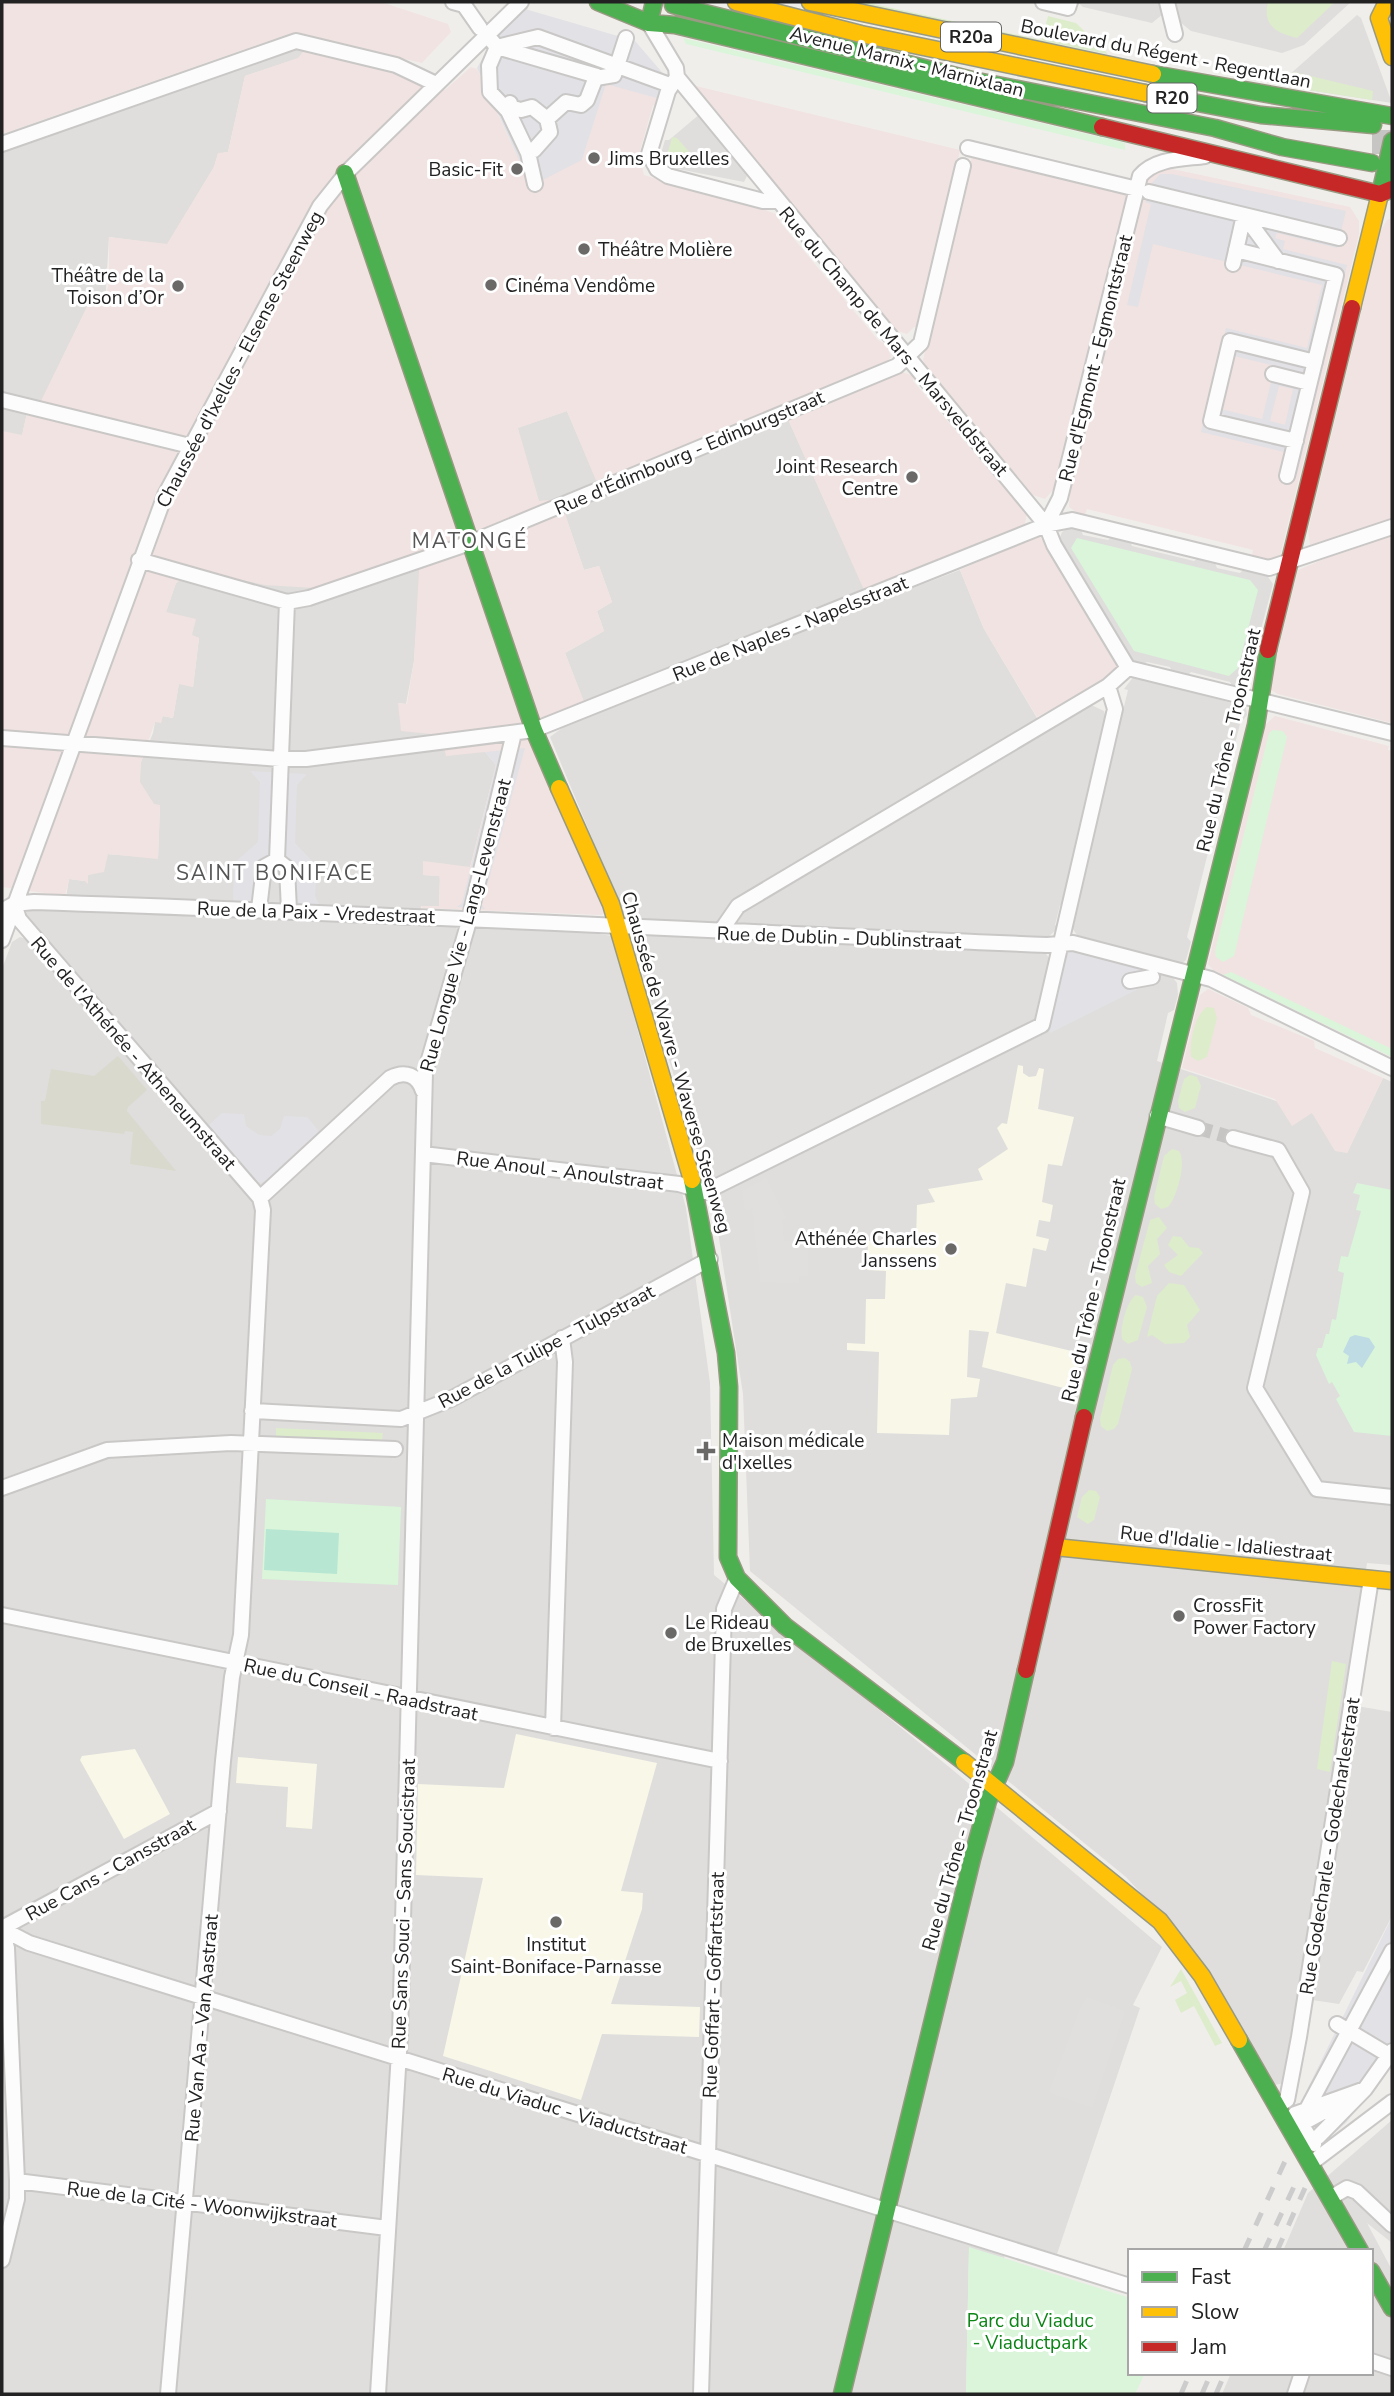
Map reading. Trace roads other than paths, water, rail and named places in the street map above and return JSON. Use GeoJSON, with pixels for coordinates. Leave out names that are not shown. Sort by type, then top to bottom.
{"type":"FeatureCollection","features":[{"type":"Feature","properties":{"kind":"main road","name":"Avenue Marnix - Marnixlaan"},"geometry":{"type":"LineString","coordinates":[[598,2],[649,23],[675,25],[1208,155],[1386,192]]}},
{"type":"Feature","properties":{"kind":"main road"},"geometry":{"type":"LineString","coordinates":[[649,23],[654,2]]}},
{"type":"Feature","properties":{"kind":"main road","name":"R20"},"geometry":{"type":"LineString","coordinates":[[736,2],[972,58],[1262,115],[1373,125]]}},
{"type":"Feature","properties":{"kind":"main road","name":"Boulevard du Régent - Regentlaan"},"geometry":{"type":"LineString","coordinates":[[810,2],[1080,60],[1392,116]]}},
{"type":"Feature","properties":{"kind":"main road"},"geometry":{"type":"LineString","coordinates":[[1387,2],[1379,18],[1392,57]]}},
{"type":"Feature","properties":{"kind":"main road","name":"R20"},"geometry":{"type":"LineString","coordinates":[[673,5],[972,80],[1215,128],[1335,139]]}},
{"type":"Feature","properties":{"kind":"main road"},"geometry":{"type":"LineString","coordinates":[[899,22],[972,58],[1080,60]]}},
{"type":"Feature","properties":{"kind":"main road"},"geometry":{"type":"LineString","coordinates":[[890,79],[972,80],[1044,116]]}},
{"type":"Feature","properties":{"kind":"main road"},"geometry":{"type":"LineString","coordinates":[[1215,128],[1282,147],[1371,163]]}},
{"type":"Feature","properties":{"kind":"main road","name":"Rue du Trône - Troonstraat"},"geometry":{"type":"LineString","coordinates":[[842,2394],[968,1873],[1005,1762],[1100,1345],[1256,725],[1261,678],[1386,192],[1392,141]]}},
{"type":"Feature","properties":{"kind":"main road","name":"Chaussée de Wavre - Waverse Steenweg"},"geometry":{"type":"LineString","coordinates":[[345,173],[534,730],[596,865],[618,928],[695,1190],[710,1259],[729,1387],[728,1557],[737,1578],[785,1626],[995,1786],[1160,1921],[1202,1976],[1359,2249]]}},
{"type":"Feature","properties":{"kind":"main road","name":"Rue d'Idalie - Idaliestraat"},"geometry":{"type":"LineString","coordinates":[[1055,1547],[1392,1581]]}},
{"type":"Feature","properties":{"kind":"main road"},"geometry":{"type":"LineString","coordinates":[[1373,2275],[1392,2308]]}},
{"type":"Feature","properties":{"kind":"street"},"geometry":{"type":"LineString","coordinates":[[453,2],[464,5],[480,28]]}},
{"type":"Feature","properties":{"kind":"street","name":"Chaussée d'Ixelles - Elsense Steenweg"},"geometry":{"type":"LineString","coordinates":[[2,940],[6,905],[74,742],[165,495],[320,206],[345,173],[521,2]]}},
{"type":"Feature","properties":{"kind":"street","name":"Boulevard du Régent - Regentlaan"},"geometry":{"type":"LineString","coordinates":[[1043,2],[1069,5]]}},
{"type":"Feature","properties":{"kind":"street"},"geometry":{"type":"LineString","coordinates":[[1167,2],[1175,34]]}},
{"type":"Feature","properties":{"kind":"street","name":"Rue du Champ de Mars - Marsveldstraat"},"geometry":{"type":"LineString","coordinates":[[649,23],[676,68],[671,84],[779,201],[1046,525],[1128,668]]}},
{"type":"Feature","properties":{"kind":"street"},"geometry":{"type":"LineString","coordinates":[[494,44],[538,37],[671,84],[649,154],[657,169],[668,176],[763,201],[779,201]]}},
{"type":"Feature","properties":{"kind":"street"},"geometry":{"type":"LineString","coordinates":[[494,44],[596,79],[614,75],[626,38]]}},
{"type":"Feature","properties":{"kind":"street"},"geometry":{"type":"LineString","coordinates":[[2,144],[296,41],[396,65],[436,84]]}},
{"type":"Feature","properties":{"kind":"street"},"geometry":{"type":"LineString","coordinates":[[494,44],[485,71],[490,92],[514,108],[531,152],[535,184]]}},
{"type":"Feature","properties":{"kind":"street"},"geometry":{"type":"LineString","coordinates":[[547,119],[566,102],[581,105],[587,100],[596,79]]}},
{"type":"Feature","properties":{"kind":"street"},"geometry":{"type":"LineString","coordinates":[[514,108],[532,107],[547,119],[550,132],[531,152]]}},
{"type":"Feature","properties":{"kind":"street"},"geometry":{"type":"LineString","coordinates":[[968,148],[1339,238]]}},
{"type":"Feature","properties":{"kind":"street","name":"Avenue Marnix - Marnixlaan"},"geometry":{"type":"LineString","coordinates":[[1143,191],[1140,176],[1147,167],[1208,155]]}},
{"type":"Feature","properties":{"kind":"street"},"geometry":{"type":"LineString","coordinates":[[906,357],[921,343],[963,166]]}},
{"type":"Feature","properties":{"kind":"street","name":"Rue d'Egmont - Egmontstraat"},"geometry":{"type":"LineString","coordinates":[[1046,525],[1060,498],[1143,191]]}},
{"type":"Feature","properties":{"kind":"street"},"geometry":{"type":"LineString","coordinates":[[1244,215],[1234,257],[1278,261],[1336,275],[1287,476]]}},
{"type":"Feature","properties":{"kind":"street"},"geometry":{"type":"LineString","coordinates":[[1244,215],[1278,261]]}},
{"type":"Feature","properties":{"kind":"street"},"geometry":{"type":"LineString","coordinates":[[1296,441],[1211,421],[1230,341],[1315,362]]}},
{"type":"Feature","properties":{"kind":"street","name":"Rue d'Édimbourg - Edinburgstraat"},"geometry":{"type":"LineString","coordinates":[[287,602],[309,598],[470,544],[897,366],[906,357]]}},
{"type":"Feature","properties":{"kind":"street"},"geometry":{"type":"LineString","coordinates":[[1273,374],[1310,383]]}},
{"type":"Feature","properties":{"kind":"street"},"geometry":{"type":"LineString","coordinates":[[2,400],[190,446]]}},
{"type":"Feature","properties":{"kind":"street","name":"Rue de Naples - Napelsstraat"},"geometry":{"type":"LineString","coordinates":[[2,738],[281,759],[534,730],[1046,525],[1072,520],[1269,568],[1392,527]]}},
{"type":"Feature","properties":{"kind":"street"},"geometry":{"type":"LineString","coordinates":[[139,561],[287,602],[277,860]]}},
{"type":"Feature","properties":{"kind":"street"},"geometry":{"type":"LineString","coordinates":[[720,932],[738,906],[1108,686],[1128,668],[1392,733]]}},
{"type":"Feature","properties":{"kind":"street"},"geometry":{"type":"LineString","coordinates":[[695,1190],[705,1192],[717,1188],[1042,1025],[1115,709],[1108,686]]}},
{"type":"Feature","properties":{"kind":"street","name":"Rue Longue Vie - Lang-Levenstraat"},"geometry":{"type":"LineString","coordinates":[[416,1413],[425,1073],[468,918],[514,733]]}},
{"type":"Feature","properties":{"kind":"street"},"geometry":{"type":"LineString","coordinates":[[259,909],[264,867],[277,860]]}},
{"type":"Feature","properties":{"kind":"street"},"geometry":{"type":"LineString","coordinates":[[277,860],[287,868],[289,910]]}},
{"type":"Feature","properties":{"kind":"street","name":"Rue de la Paix - Vredestraat"},"geometry":{"type":"LineString","coordinates":[[6,905],[34,902],[289,910],[618,928]]}},
{"type":"Feature","properties":{"kind":"street","name":"Rue de l'Athénée - Atheneumstraat"},"geometry":{"type":"LineString","coordinates":[[6,905],[260,1198]]}},
{"type":"Feature","properties":{"kind":"street","name":"Rue de Dublin - Dublinstraat"},"geometry":{"type":"LineString","coordinates":[[618,928],[1073,943],[1211,979],[1392,1068]]}},
{"type":"Feature","properties":{"kind":"street"},"geometry":{"type":"LineString","coordinates":[[1130,981],[1152,977]]}},
{"type":"Feature","properties":{"kind":"street"},"geometry":{"type":"LineString","coordinates":[[260,1198],[390,1078],[405,1074],[415,1077],[424,1093]]}},
{"type":"Feature","properties":{"kind":"street"},"geometry":{"type":"LineString","coordinates":[[1157,1116],[1198,1128]]}},
{"type":"Feature","properties":{"kind":"street"},"geometry":{"type":"LineString","coordinates":[[1233,1138],[1278,1150],[1302,1192],[1255,1388],[1317,1489],[1392,1497]]}},
{"type":"Feature","properties":{"kind":"street","name":"Rue Anoul - Anoulstraat"},"geometry":{"type":"LineString","coordinates":[[423,1154],[679,1184],[695,1190]]}},
{"type":"Feature","properties":{"kind":"street","name":"Rue Van Aa - Van Aastraat"},"geometry":{"type":"LineString","coordinates":[[169,2394],[219,1811],[241,1635],[263,1210],[260,1198]]}},
{"type":"Feature","properties":{"kind":"street","name":"Rue de la Tulipe - Tulpstraat"},"geometry":{"type":"LineString","coordinates":[[252,1411],[401,1419],[452,1399],[710,1259]]}},
{"type":"Feature","properties":{"kind":"street"},"geometry":{"type":"LineString","coordinates":[[554,1728],[565,1362],[562,1338]]}},
{"type":"Feature","properties":{"kind":"street","name":"Rue Sans Souci - Sans Soucistraat"},"geometry":{"type":"LineString","coordinates":[[378,2394],[399,2057],[416,1413]]}},
{"type":"Feature","properties":{"kind":"street"},"geometry":{"type":"LineString","coordinates":[[2,1488],[107,1450],[250,1443],[395,1449]]}},
{"type":"Feature","properties":{"kind":"street","name":"Rue Goffart - Goffartstraat"},"geometry":{"type":"LineString","coordinates":[[701,2394],[724,1609],[737,1578]]}},
{"type":"Feature","properties":{"kind":"street","name":"Rue Godecharle - Godecharlestraat"},"geometry":{"type":"LineString","coordinates":[[1277,2106],[1287,2100],[1299,2037],[1371,1579]]}},
{"type":"Feature","properties":{"kind":"street","name":"Rue du Conseil - Raadstraat"},"geometry":{"type":"LineString","coordinates":[[2,1615],[720,1761]]}},
{"type":"Feature","properties":{"kind":"street","name":"Rue Cans - Cansstraat"},"geometry":{"type":"LineString","coordinates":[[2,1929],[219,1811]]}},
{"type":"Feature","properties":{"kind":"street"},"geometry":{"type":"LineString","coordinates":[[2,1929],[7,1948],[17,2181],[17,2199],[2,2260]]}},
{"type":"Feature","properties":{"kind":"street","name":"Rue du Viaduc - Viaductstraat"},"geometry":{"type":"LineString","coordinates":[[2,1929],[29,1942],[1128,2285]]}},
{"type":"Feature","properties":{"kind":"street"},"geometry":{"type":"LineString","coordinates":[[1307,2109],[1343,2026],[1392,1952]]}},
{"type":"Feature","properties":{"kind":"street"},"geometry":{"type":"LineString","coordinates":[[1343,2026],[1391,2054],[1364,2089],[1316,2141],[1295,2114],[1364,2089]]}},
{"type":"Feature","properties":{"kind":"street"},"geometry":{"type":"LineString","coordinates":[[1301,2124],[1364,2089]]}},
{"type":"Feature","properties":{"kind":"street"},"geometry":{"type":"LineString","coordinates":[[1310,2164],[1392,2102]]}},
{"type":"Feature","properties":{"kind":"street","name":"Rue de la Cité - Woonwijkstraat"},"geometry":{"type":"LineString","coordinates":[[17,2181],[387,2228]]}},
{"type":"Feature","properties":{"kind":"street"},"geometry":{"type":"LineString","coordinates":[[1330,2198],[1347,2188],[1357,2192],[1392,2225]]}},
{"type":"Feature","properties":{"kind":"street"},"geometry":{"type":"LineString","coordinates":[[1373,2362],[1392,2368]]}},
{"type":"Feature","properties":{"kind":"street"},"geometry":{"type":"LineString","coordinates":[[1296,2394],[1301,2375]]}},
{"type":"Feature","properties":{"kind":"water"},"geometry":{"type":"Polygon","coordinates":[[[1355,1335],[1369,1338],[1375,1347],[1362,1368],[1356,1362],[1347,1364],[1349,1356],[1343,1352],[1350,1337],[1355,1335]]]}},
{"type":"Feature","properties":{"kind":"tunnel"},"geometry":{"type":"LineString","coordinates":[[1372,142],[1392,142]]}},
{"type":"Feature","properties":{"kind":"tunnel"},"geometry":{"type":"LineString","coordinates":[[1198,1128],[1233,1138]]}},
{"type":"Feature","properties":{"kind":"railway"},"geometry":{"type":"LineString","coordinates":[[1245,2249],[1286,2159]]}},
{"type":"Feature","properties":{"kind":"railway"},"geometry":{"type":"LineString","coordinates":[[1265,2249],[1298,2178]]}},
{"type":"Feature","properties":{"kind":"railway"},"geometry":{"type":"LineString","coordinates":[[1278,2249],[1305,2188]]}},
{"type":"Feature","properties":{"kind":"railway"},"geometry":{"type":"LineString","coordinates":[[1181,2394],[1189,2375]]}},
{"type":"Feature","properties":{"kind":"railway"},"geometry":{"type":"LineString","coordinates":[[1202,2394],[1210,2375]]}},
{"type":"Feature","properties":{"kind":"railway"},"geometry":{"type":"LineString","coordinates":[[1216,2394],[1224,2375]]}},
{"type":"Feature","properties":{"kind":"place","name":"Jims Bruxelles"},"geometry":{"type":"Point","coordinates":[594,158]}},
{"type":"Feature","properties":{"kind":"place","name":"Basic-Fit"},"geometry":{"type":"Point","coordinates":[517,169]}},
{"type":"Feature","properties":{"kind":"place","name":"Théâtre Molière"},"geometry":{"type":"Point","coordinates":[584,249]}},
{"type":"Feature","properties":{"kind":"place","name":"Cinéma Vendôme"},"geometry":{"type":"Point","coordinates":[491,285]}},
{"type":"Feature","properties":{"kind":"place","name":"Théâtre de la Toison d’Or"},"geometry":{"type":"Point","coordinates":[178,286]}},
{"type":"Feature","properties":{"kind":"place","name":"Joint Research Centre"},"geometry":{"type":"Point","coordinates":[912,477]}},
{"type":"Feature","properties":{"kind":"place","name":"Athénée Charles Janssens"},"geometry":{"type":"Point","coordinates":[951,1249]}},
{"type":"Feature","properties":{"kind":"place","name":"Maison médicale d'Ixelles"},"geometry":{"type":"Point","coordinates":[706,1451]}},
{"type":"Feature","properties":{"kind":"place","name":"CrossFit Power Factory"},"geometry":{"type":"Point","coordinates":[1179,1616]}},
{"type":"Feature","properties":{"kind":"place","name":"Le Rideau de Bruxelles"},"geometry":{"type":"Point","coordinates":[671,1633]}},
{"type":"Feature","properties":{"kind":"place","name":"Institut Saint-Boniface-Parnasse"},"geometry":{"type":"Point","coordinates":[556,1922]}},
{"type":"Feature","properties":{"kind":"district","name":"MATONGÉ"},"geometry":{"type":"Point","coordinates":[470,541]}},
{"type":"Feature","properties":{"kind":"district","name":"SAINT BONIFACE"},"geometry":{"type":"Point","coordinates":[275,873]}},
{"type":"Feature","properties":{"kind":"park label","name":"Parc du Viaduc - Viaductpark"},"geometry":{"type":"Point","coordinates":[1030,2331]}}]}
